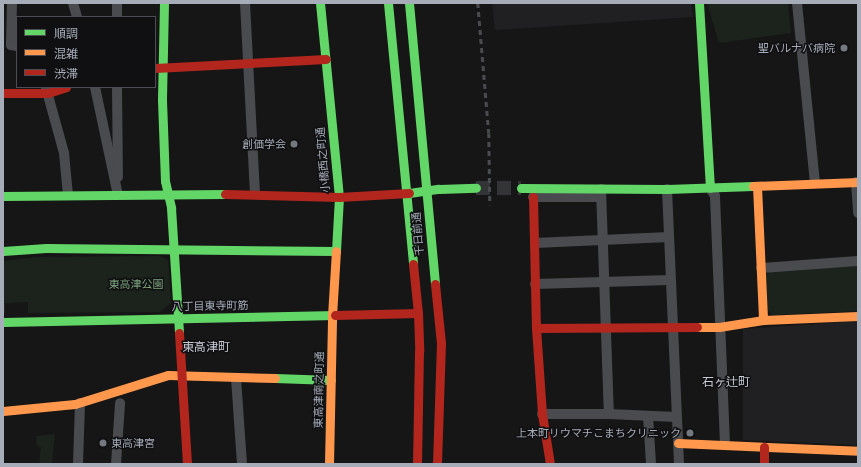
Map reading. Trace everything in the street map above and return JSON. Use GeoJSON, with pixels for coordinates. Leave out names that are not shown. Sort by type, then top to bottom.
{"type":"FeatureCollection","features":[{"type":"Feature","properties":{"kind":"street"},"geometry":{"type":"LineString","coordinates":[[12,3],[11,45],[16,46]]}},
{"type":"Feature","properties":{"kind":"street"},"geometry":{"type":"LineString","coordinates":[[73,3],[77,16]]}},
{"type":"Feature","properties":{"kind":"street"},"geometry":{"type":"LineString","coordinates":[[117,3],[117,16]]}},
{"type":"Feature","properties":{"kind":"street"},"geometry":{"type":"LineString","coordinates":[[164,3],[159,68],[165,181],[171,208],[179,318],[187,464]]}},
{"type":"Feature","properties":{"kind":"street"},"geometry":{"type":"LineString","coordinates":[[245,3],[255,194]]}},
{"type":"Feature","properties":{"kind":"street","name":"小橋西之町通"},"geometry":{"type":"LineString","coordinates":[[320,3],[339,197],[332,316]]}},
{"type":"Feature","properties":{"kind":"street","name":"千日前通"},"geometry":{"type":"LineString","coordinates":[[388,3],[418,313],[420,351],[417,464]]}},
{"type":"Feature","properties":{"kind":"street","name":"千日前通"},"geometry":{"type":"LineString","coordinates":[[409,3],[441,343],[437,464]]}},
{"type":"Feature","properties":{"kind":"street"},"geometry":{"type":"LineString","coordinates":[[699,3],[710,188],[715,196],[719,327],[725,444]]}},
{"type":"Feature","properties":{"kind":"street"},"geometry":{"type":"LineString","coordinates":[[796,3],[815,182]]}},
{"type":"Feature","properties":{"kind":"street"},"geometry":{"type":"LineString","coordinates":[[159,68],[326,58]]}},
{"type":"Feature","properties":{"kind":"street"},"geometry":{"type":"LineString","coordinates":[[3,93],[60,88]]}},
{"type":"Feature","properties":{"kind":"street"},"geometry":{"type":"LineString","coordinates":[[95,88],[118,195]]}},
{"type":"Feature","properties":{"kind":"street"},"geometry":{"type":"LineString","coordinates":[[117,88],[118,195]]}},
{"type":"Feature","properties":{"kind":"street"},"geometry":{"type":"LineString","coordinates":[[47,90],[64,154],[68,195]]}},
{"type":"Feature","properties":{"kind":"street"},"geometry":{"type":"LineString","coordinates":[[550,464],[542,414],[536,328],[533,197],[815,182],[857,182],[858,213]]}},
{"type":"Feature","properties":{"kind":"street"},"geometry":{"type":"LineString","coordinates":[[757,186],[763,320]]}},
{"type":"Feature","properties":{"kind":"street"},"geometry":{"type":"LineString","coordinates":[[3,196],[255,194],[339,197],[406,193],[426,190],[476,188]]}},
{"type":"Feature","properties":{"kind":"street"},"geometry":{"type":"LineString","coordinates":[[521,188],[601,193]]}},
{"type":"Feature","properties":{"kind":"street"},"geometry":{"type":"LineString","coordinates":[[667,189],[679,464]]}},
{"type":"Feature","properties":{"kind":"street"},"geometry":{"type":"LineString","coordinates":[[601,193],[609,414]]}},
{"type":"Feature","properties":{"kind":"street"},"geometry":{"type":"LineString","coordinates":[[535,243],[669,237]]}},
{"type":"Feature","properties":{"kind":"street"},"geometry":{"type":"LineString","coordinates":[[3,251],[46,248],[335,251]]}},
{"type":"Feature","properties":{"kind":"street"},"geometry":{"type":"LineString","coordinates":[[761,268],[858,261]]}},
{"type":"Feature","properties":{"kind":"street"},"geometry":{"type":"LineString","coordinates":[[535,284],[670,280]]}},
{"type":"Feature","properties":{"kind":"street","name":"八丁目東寺町筋"},"geometry":{"type":"LineString","coordinates":[[3,322],[418,313]]}},
{"type":"Feature","properties":{"kind":"street","name":"東高津南之町通"},"geometry":{"type":"LineString","coordinates":[[329,464],[332,316]]}},
{"type":"Feature","properties":{"kind":"street"},"geometry":{"type":"LineString","coordinates":[[536,328],[672,329],[719,327],[763,320],[858,316]]}},
{"type":"Feature","properties":{"kind":"street"},"geometry":{"type":"LineString","coordinates":[[3,411],[121,397],[168,375],[331,380]]}},
{"type":"Feature","properties":{"kind":"street"},"geometry":{"type":"LineString","coordinates":[[236,378],[242,464]]}},
{"type":"Feature","properties":{"kind":"street"},"geometry":{"type":"LineString","coordinates":[[116,464],[121,397]]}},
{"type":"Feature","properties":{"kind":"street"},"geometry":{"type":"LineString","coordinates":[[78,464],[80,403]]}},
{"type":"Feature","properties":{"kind":"street"},"geometry":{"type":"LineString","coordinates":[[542,414],[609,414],[676,417]]}},
{"type":"Feature","properties":{"kind":"street"},"geometry":{"type":"LineString","coordinates":[[648,416],[651,464]]}},
{"type":"Feature","properties":{"kind":"street"},"geometry":{"type":"LineString","coordinates":[[678,443],[858,451]]}},
{"type":"Feature","properties":{"kind":"street"},"geometry":{"type":"LineString","coordinates":[[764,447],[764,464]]}},
{"type":"Feature","properties":{"kind":"shaded area"},"geometry":{"type":"Polygon","coordinates":[[[492,3],[691,3],[693,17],[495,30],[492,3]]]}},
{"type":"Feature","properties":{"kind":"shaded area"},"geometry":{"type":"Polygon","coordinates":[[[858,321],[858,443],[855,445],[743,440],[743,329],[858,321]]]}},
{"type":"Feature","properties":{"kind":"green space"},"geometry":{"type":"Polygon","coordinates":[[[707,3],[788,3],[791,33],[719,43],[707,3]]]}},
{"type":"Feature","properties":{"kind":"green space","name":"東高津公園"},"geometry":{"type":"Polygon","coordinates":[[[160,256],[168,260],[171,303],[160,312],[28,313],[28,302],[5,303],[5,313],[3,314],[3,261],[36,257],[160,256]]]}},
{"type":"Feature","properties":{"kind":"green space"},"geometry":{"type":"Polygon","coordinates":[[[858,266],[858,311],[773,315],[767,309],[766,275],[771,271],[858,266]]]}},
{"type":"Feature","properties":{"kind":"green space"},"geometry":{"type":"Polygon","coordinates":[[[55,434],[52,464],[39,464],[41,447],[37,446],[36,436],[55,434]]]}},
{"type":"Feature","properties":{"kind":"tunnel"},"geometry":{"type":"LineString","coordinates":[[476,188],[521,188]]}},
{"type":"Feature","properties":{"kind":"railway"},"geometry":{"type":"LineString","coordinates":[[478,3],[489,133],[490,205]]}},
{"type":"Feature","properties":{"kind":"traffic: fast"},"geometry":{"type":"LineString","coordinates":[[164,3],[162,100],[165,181],[171,208],[179,333]]}},
{"type":"Feature","properties":{"kind":"traffic: fast"},"geometry":{"type":"LineString","coordinates":[[320,3],[339,197],[336,251]]}},
{"type":"Feature","properties":{"kind":"traffic: fast"},"geometry":{"type":"LineString","coordinates":[[388,3],[413,264]]}},
{"type":"Feature","properties":{"kind":"traffic: fast"},"geometry":{"type":"LineString","coordinates":[[409,3],[435,284]]}},
{"type":"Feature","properties":{"kind":"traffic: fast"},"geometry":{"type":"LineString","coordinates":[[699,3],[710,188]]}},
{"type":"Feature","properties":{"kind":"traffic: fast"},"geometry":{"type":"LineString","coordinates":[[521,188],[667,189],[753,186]]}},
{"type":"Feature","properties":{"kind":"traffic: fast"},"geometry":{"type":"LineString","coordinates":[[409,193],[439,189],[476,188]]}},
{"type":"Feature","properties":{"kind":"traffic: fast"},"geometry":{"type":"LineString","coordinates":[[3,196],[225,194]]}},
{"type":"Feature","properties":{"kind":"traffic: fast"},"geometry":{"type":"LineString","coordinates":[[3,251],[46,248],[335,251]]}},
{"type":"Feature","properties":{"kind":"traffic: fast"},"geometry":{"type":"LineString","coordinates":[[3,322],[335,315]]}},
{"type":"Feature","properties":{"kind":"traffic: fast"},"geometry":{"type":"LineString","coordinates":[[275,378],[331,380]]}},
{"type":"Feature","properties":{"kind":"traffic: slow"},"geometry":{"type":"LineString","coordinates":[[753,186],[858,182]]}},
{"type":"Feature","properties":{"kind":"traffic: slow"},"geometry":{"type":"LineString","coordinates":[[757,186],[763,320]]}},
{"type":"Feature","properties":{"kind":"traffic: slow"},"geometry":{"type":"LineString","coordinates":[[329,464],[332,316],[336,251]]}},
{"type":"Feature","properties":{"kind":"traffic: slow"},"geometry":{"type":"LineString","coordinates":[[697,327],[719,327],[763,320],[858,316]]}},
{"type":"Feature","properties":{"kind":"traffic: slow"},"geometry":{"type":"LineString","coordinates":[[3,411],[75,404],[168,375],[275,378]]}},
{"type":"Feature","properties":{"kind":"traffic: slow"},"geometry":{"type":"LineString","coordinates":[[678,443],[858,451]]}},
{"type":"Feature","properties":{"kind":"traffic: jam"},"geometry":{"type":"LineString","coordinates":[[156,68],[326,59]]}},
{"type":"Feature","properties":{"kind":"traffic: jam"},"geometry":{"type":"LineString","coordinates":[[3,93],[48,93],[63,88]]}},
{"type":"Feature","properties":{"kind":"traffic: jam"},"geometry":{"type":"LineString","coordinates":[[225,194],[339,197],[409,193]]}},
{"type":"Feature","properties":{"kind":"traffic: jam"},"geometry":{"type":"LineString","coordinates":[[533,197],[536,328],[542,414],[550,464]]}},
{"type":"Feature","properties":{"kind":"traffic: jam"},"geometry":{"type":"LineString","coordinates":[[413,264],[418,313],[419,351],[417,464]]}},
{"type":"Feature","properties":{"kind":"traffic: jam"},"geometry":{"type":"LineString","coordinates":[[435,284],[441,343],[437,464]]}},
{"type":"Feature","properties":{"kind":"traffic: jam"},"geometry":{"type":"LineString","coordinates":[[335,315],[418,313]]}},
{"type":"Feature","properties":{"kind":"traffic: jam"},"geometry":{"type":"LineString","coordinates":[[536,328],[697,327]]}},
{"type":"Feature","properties":{"kind":"traffic: jam"},"geometry":{"type":"LineString","coordinates":[[179,333],[187,464]]}},
{"type":"Feature","properties":{"kind":"traffic: jam"},"geometry":{"type":"LineString","coordinates":[[764,447],[764,464]]}},
{"type":"Feature","properties":{"kind":"place","name":"聖バルナバ病院"},"geometry":{"type":"Point","coordinates":[844,48]}},
{"type":"Feature","properties":{"kind":"place","name":"創価学会"},"geometry":{"type":"Point","coordinates":[294,144]}},
{"type":"Feature","properties":{"kind":"place","name":"上本町リウマチこまちクリニック"},"geometry":{"type":"Point","coordinates":[690,433]}},
{"type":"Feature","properties":{"kind":"place","name":"東高津宮"},"geometry":{"type":"Point","coordinates":[103,443]}},
{"type":"Feature","properties":{"kind":"district","name":"東高津町"},"geometry":{"type":"Point","coordinates":[206,348]}},
{"type":"Feature","properties":{"kind":"district","name":"石ヶ辻町"},"geometry":{"type":"Point","coordinates":[726,383]}}]}
